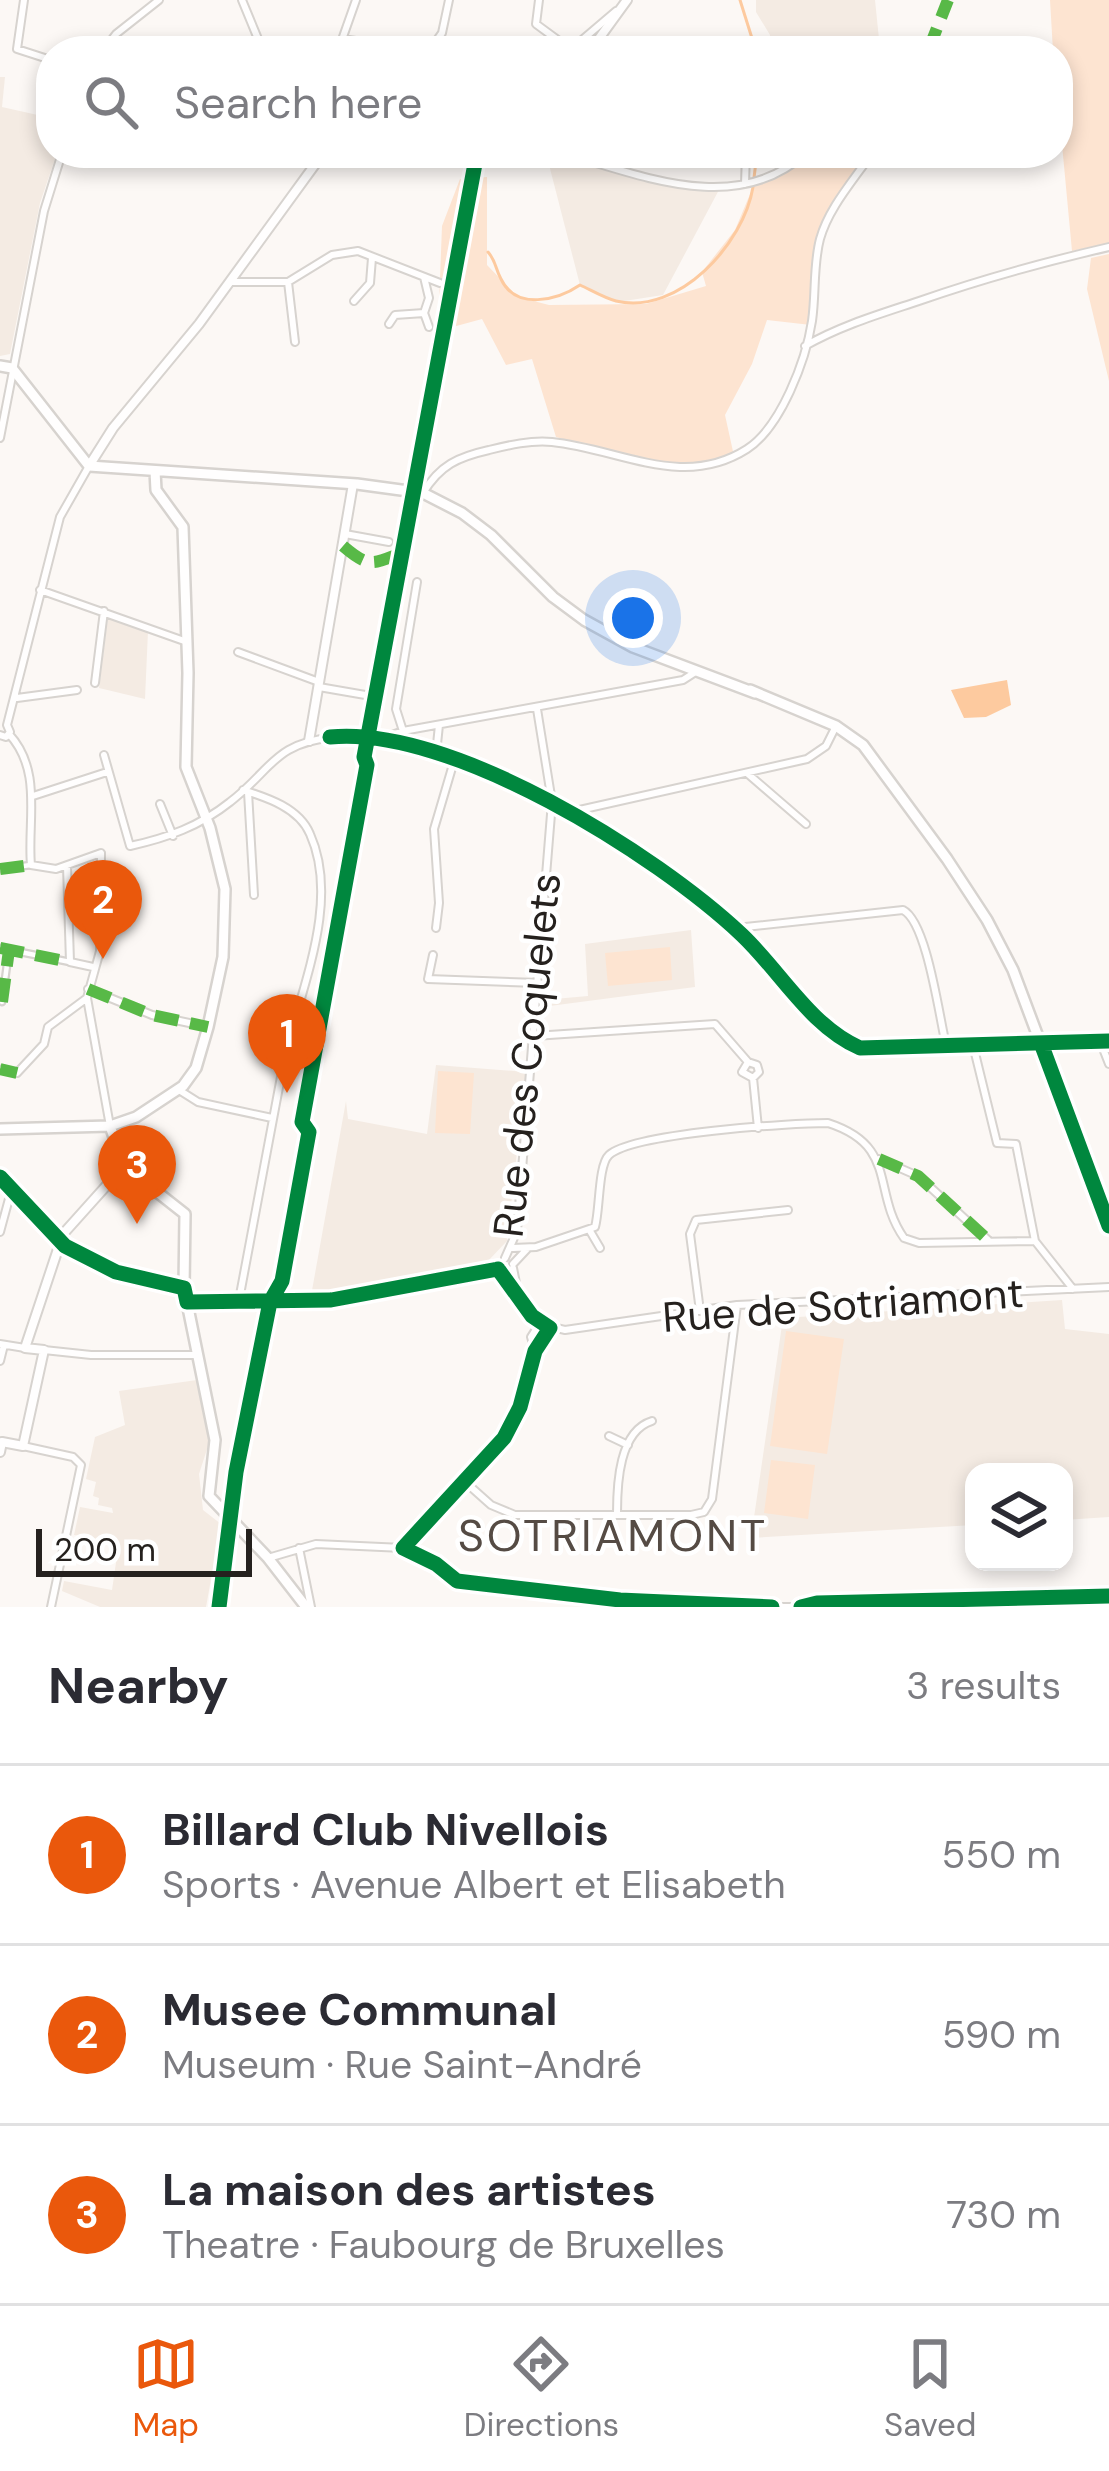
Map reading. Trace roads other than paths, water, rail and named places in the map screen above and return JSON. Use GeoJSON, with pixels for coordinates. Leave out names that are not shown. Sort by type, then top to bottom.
{"type":"FeatureCollection","features":[{"type":"Feature","properties":{"kind":"main road"},"geometry":{"type":"LineString","coordinates":[[0,366],[13,368],[89,466],[419,492],[475,522],[584,620],[617,638],[836,726],[863,746],[976,902],[1007,957],[1108,1224]]}},
{"type":"Feature","properties":{"kind":"main road"},"geometry":{"type":"LineString","coordinates":[[118,1152],[126,1125],[179,1090],[196,1069],[223,957],[225,889],[186,766],[183,527],[156,490],[155,471]]}},
{"type":"Feature","properties":{"kind":"main road"},"geometry":{"type":"LineString","coordinates":[[0,1129],[110,1126],[136,1117]]}},
{"type":"Feature","properties":{"kind":"main road"},"geometry":{"type":"LineString","coordinates":[[110,1126],[124,1166],[185,1214],[184,1288],[215,1440],[209,1496],[308,1607]]}},
{"type":"Feature","properties":{"kind":"street"},"geometry":{"type":"LineString","coordinates":[[23,0],[15,44],[17,50],[36,56]]}},
{"type":"Feature","properties":{"kind":"street"},"geometry":{"type":"LineString","coordinates":[[242,0],[257,36]]}},
{"type":"Feature","properties":{"kind":"street"},"geometry":{"type":"LineString","coordinates":[[343,36],[356,0]]}},
{"type":"Feature","properties":{"kind":"street"},"geometry":{"type":"LineString","coordinates":[[440,36],[449,0]]}},
{"type":"Feature","properties":{"kind":"street"},"geometry":{"type":"LineString","coordinates":[[539,0],[536,24],[552,36]]}},
{"type":"Feature","properties":{"kind":"street"},"geometry":{"type":"LineString","coordinates":[[119,36],[154,2]]}},
{"type":"Feature","properties":{"kind":"street"},"geometry":{"type":"LineString","coordinates":[[586,36],[625,2]]}},
{"type":"Feature","properties":{"kind":"street"},"geometry":{"type":"LineString","coordinates":[[601,36],[625,2]]}},
{"type":"Feature","properties":{"kind":"street"},"geometry":{"type":"LineString","coordinates":[[0,438],[44,211],[57,168]]}},
{"type":"Feature","properties":{"kind":"street"},"geometry":{"type":"LineString","coordinates":[[617,168],[715,189],[762,182],[783,168]]}},
{"type":"Feature","properties":{"kind":"street"},"geometry":{"type":"LineString","coordinates":[[745,184],[746,168]]}},
{"type":"Feature","properties":{"kind":"street"},"geometry":{"type":"LineString","coordinates":[[419,492],[453,460],[518,443],[548,441],[676,469],[710,466],[744,451],[770,428],[789,393],[812,325],[817,254],[824,227],[862,168]]}},
{"type":"Feature","properties":{"kind":"street"},"geometry":{"type":"LineString","coordinates":[[31,865],[33,796],[23,756],[4,730],[17,698],[60,517],[113,428],[311,169]]}},
{"type":"Feature","properties":{"kind":"street"},"geometry":{"type":"LineString","coordinates":[[805,346],[850,323],[950,289],[1109,247]]}},
{"type":"Feature","properties":{"kind":"street"},"geometry":{"type":"LineString","coordinates":[[228,282],[288,282],[332,255],[358,251],[440,283]]}},
{"type":"Feature","properties":{"kind":"street"},"geometry":{"type":"LineString","coordinates":[[355,301],[372,278],[370,255]]}},
{"type":"Feature","properties":{"kind":"street"},"geometry":{"type":"LineString","coordinates":[[424,277],[428,327]]}},
{"type":"Feature","properties":{"kind":"street"},"geometry":{"type":"LineString","coordinates":[[288,282],[295,343]]}},
{"type":"Feature","properties":{"kind":"street"},"geometry":{"type":"LineString","coordinates":[[389,324],[395,315],[424,313]]}},
{"type":"Feature","properties":{"kind":"street"},"geometry":{"type":"LineString","coordinates":[[309,741],[353,484]]}},
{"type":"Feature","properties":{"kind":"street"},"geometry":{"type":"LineString","coordinates":[[345,534],[389,542]]}},
{"type":"Feature","properties":{"kind":"street"},"geometry":{"type":"LineString","coordinates":[[403,744],[396,709],[417,581]]}},
{"type":"Feature","properties":{"kind":"street"},"geometry":{"type":"LineString","coordinates":[[40,590],[187,642]]}},
{"type":"Feature","properties":{"kind":"street"},"geometry":{"type":"LineString","coordinates":[[95,683],[104,611]]}},
{"type":"Feature","properties":{"kind":"street"},"geometry":{"type":"LineString","coordinates":[[238,652],[319,684],[371,695]]}},
{"type":"Feature","properties":{"kind":"street"},"geometry":{"type":"LineString","coordinates":[[663,685],[673,661]]}},
{"type":"Feature","properties":{"kind":"street"},"geometry":{"type":"LineString","coordinates":[[377,739],[663,685],[692,678],[698,670]]}},
{"type":"Feature","properties":{"kind":"street"},"geometry":{"type":"LineString","coordinates":[[17,698],[77,690]]}},
{"type":"Feature","properties":{"kind":"street","name":"Rue des Coquelets"},"geometry":{"type":"LineString","coordinates":[[510,1264],[552,802],[537,709]]}},
{"type":"Feature","properties":{"kind":"street"},"geometry":{"type":"LineString","coordinates":[[436,754],[440,725]]}},
{"type":"Feature","properties":{"kind":"street"},"geometry":{"type":"LineString","coordinates":[[572,812],[820,754],[836,726]]}},
{"type":"Feature","properties":{"kind":"street"},"geometry":{"type":"LineString","coordinates":[[416,747],[420,729]]}},
{"type":"Feature","properties":{"kind":"street"},"geometry":{"type":"LineString","coordinates":[[104,755],[130,846],[173,836],[205,818],[246,791],[270,760],[309,741],[360,737],[436,754],[572,812],[700,899],[843,1040],[875,1050]]}},
{"type":"Feature","properties":{"kind":"street"},"geometry":{"type":"LineString","coordinates":[[436,928],[435,818],[454,761]]}},
{"type":"Feature","properties":{"kind":"street"},"geometry":{"type":"LineString","coordinates":[[33,796],[107,772]]}},
{"type":"Feature","properties":{"kind":"street"},"geometry":{"type":"LineString","coordinates":[[748,774],[806,824]]}},
{"type":"Feature","properties":{"kind":"street"},"geometry":{"type":"LineString","coordinates":[[246,791],[254,896]]}},
{"type":"Feature","properties":{"kind":"street"},"geometry":{"type":"LineString","coordinates":[[239,1300],[273,1118],[316,932],[320,878],[303,822],[293,812],[246,791]]}},
{"type":"Feature","properties":{"kind":"street"},"geometry":{"type":"LineString","coordinates":[[160,804],[173,836]]}},
{"type":"Feature","properties":{"kind":"street"},"geometry":{"type":"LineString","coordinates":[[0,869],[67,866],[101,854],[100,951],[88,993],[110,1126]]}},
{"type":"Feature","properties":{"kind":"street"},"geometry":{"type":"LineString","coordinates":[[67,866],[70,962]]}},
{"type":"Feature","properties":{"kind":"street"},"geometry":{"type":"LineString","coordinates":[[734,928],[903,910],[911,913],[930,965],[946,1045],[974,1045],[997,1143],[1016,1144],[1035,1240],[1073,1289]]}},
{"type":"Feature","properties":{"kind":"street"},"geometry":{"type":"LineString","coordinates":[[0,948],[93,967]]}},
{"type":"Feature","properties":{"kind":"street"},"geometry":{"type":"LineString","coordinates":[[2,1002],[9,950]]}},
{"type":"Feature","properties":{"kind":"street"},"geometry":{"type":"LineString","coordinates":[[433,955],[428,979],[538,982]]}},
{"type":"Feature","properties":{"kind":"street"},"geometry":{"type":"LineString","coordinates":[[88,993],[152,1016],[208,1027]]}},
{"type":"Feature","properties":{"kind":"street"},"geometry":{"type":"LineString","coordinates":[[0,1069],[16,1073],[44,1044],[48,1027],[88,993]]}},
{"type":"Feature","properties":{"kind":"street"},"geometry":{"type":"LineString","coordinates":[[534,1036],[715,1024],[748,1062],[742,1072],[753,1078],[758,1127]]}},
{"type":"Feature","properties":{"kind":"street"},"geometry":{"type":"LineString","coordinates":[[1042,1046],[1105,1041],[1109,1064]]}},
{"type":"Feature","properties":{"kind":"street"},"geometry":{"type":"LineString","coordinates":[[179,1090],[198,1102],[273,1118]]}},
{"type":"Feature","properties":{"kind":"street"},"geometry":{"type":"LineString","coordinates":[[187,1302],[309,1302],[381,1293],[458,1274],[500,1271],[528,1248],[590,1231],[597,1221],[603,1163],[612,1152],[646,1140],[758,1127],[828,1123],[853,1132],[879,1159],[918,1176],[988,1240]]}},
{"type":"Feature","properties":{"kind":"street"},"geometry":{"type":"LineString","coordinates":[[879,1159],[904,1238],[919,1243],[1035,1240]]}},
{"type":"Feature","properties":{"kind":"street"},"geometry":{"type":"LineString","coordinates":[[25,1348],[63,1234],[124,1166]]}},
{"type":"Feature","properties":{"kind":"street"},"geometry":{"type":"LineString","coordinates":[[0,1177],[60,1242],[116,1272],[184,1288]]}},
{"type":"Feature","properties":{"kind":"street"},"geometry":{"type":"LineString","coordinates":[[0,1232],[10,1195],[17,1193]]}},
{"type":"Feature","properties":{"kind":"street"},"geometry":{"type":"LineString","coordinates":[[700,1311],[691,1234],[696,1220],[788,1210]]}},
{"type":"Feature","properties":{"kind":"street"},"geometry":{"type":"LineString","coordinates":[[590,1231],[600,1248]]}},
{"type":"Feature","properties":{"kind":"street"},"geometry":{"type":"LineString","coordinates":[[513,1248],[520,1244],[528,1248]]}},
{"type":"Feature","properties":{"kind":"street"},"geometry":{"type":"LineString","coordinates":[[500,1271],[499,1262],[510,1264]]}},
{"type":"Feature","properties":{"kind":"street","name":"Rue de Sotriamont"},"geometry":{"type":"LineString","coordinates":[[510,1264],[519,1298]]}},
{"type":"Feature","properties":{"kind":"street","name":"Rue de Sotriamont"},"geometry":{"type":"LineString","coordinates":[[500,1271],[540,1323],[579,1330],[737,1305],[1109,1287]]}},
{"type":"Feature","properties":{"kind":"street"},"geometry":{"type":"LineString","coordinates":[[463,1480],[506,1513],[691,1515],[708,1508],[737,1305]]}},
{"type":"Feature","properties":{"kind":"street"},"geometry":{"type":"LineString","coordinates":[[535,1351],[531,1336],[540,1323]]}},
{"type":"Feature","properties":{"kind":"street"},"geometry":{"type":"LineString","coordinates":[[403,1548],[513,1424],[535,1351],[550,1328]]}},
{"type":"Feature","properties":{"kind":"street"},"geometry":{"type":"LineString","coordinates":[[0,1361],[2,1344],[91,1355],[198,1355]]}},
{"type":"Feature","properties":{"kind":"street"},"geometry":{"type":"LineString","coordinates":[[23,1447],[44,1350]]}},
{"type":"Feature","properties":{"kind":"street"},"geometry":{"type":"LineString","coordinates":[[617,1513],[619,1470],[640,1426],[652,1421]]}},
{"type":"Feature","properties":{"kind":"street"},"geometry":{"type":"LineString","coordinates":[[610,1436],[629,1446]]}},
{"type":"Feature","properties":{"kind":"street"},"geometry":{"type":"LineString","coordinates":[[1,1445],[73,1457],[81,1465],[51,1607]]}},
{"type":"Feature","properties":{"kind":"street"},"geometry":{"type":"LineString","coordinates":[[268,1558],[316,1544],[403,1548],[457,1581],[620,1604],[790,1607]]}},
{"type":"Feature","properties":{"kind":"street"},"geometry":{"type":"LineString","coordinates":[[278,1570],[297,1549]]}},
{"type":"Feature","properties":{"kind":"street"},"geometry":{"type":"LineString","coordinates":[[297,1549],[308,1607]]}},
{"type":"Feature","properties":{"kind":"street"},"geometry":{"type":"LineString","coordinates":[[801,1607],[1109,1596]]}},
{"type":"Feature","properties":{"kind":"waterway"},"geometry":{"type":"LineString","coordinates":[[740,0],[751,36]]}},
{"type":"Feature","properties":{"kind":"waterway"},"geometry":{"type":"LineString","coordinates":[[754,178],[755,168]]}},
{"type":"Feature","properties":{"kind":"waterway"},"geometry":{"type":"LineString","coordinates":[[488,252],[501,279],[517,296],[538,300],[580,285],[616,301],[640,303],[663,297],[705,271],[737,231],[753,187]]}},
{"type":"Feature","properties":{"kind":"place","name":"Musee Communal"},"geometry":{"type":"Point","coordinates":[103,959]}},
{"type":"Feature","properties":{"kind":"place","name":"Billard Club Nivellois"},"geometry":{"type":"Point","coordinates":[287,1093]}},
{"type":"Feature","properties":{"kind":"place","name":"La maison des artistes"},"geometry":{"type":"Point","coordinates":[137,1224]}},
{"type":"Feature","properties":{"kind":"district","name":"SOTRIAMONT"},"geometry":{"type":"Point","coordinates":[613,1535]}}]}
